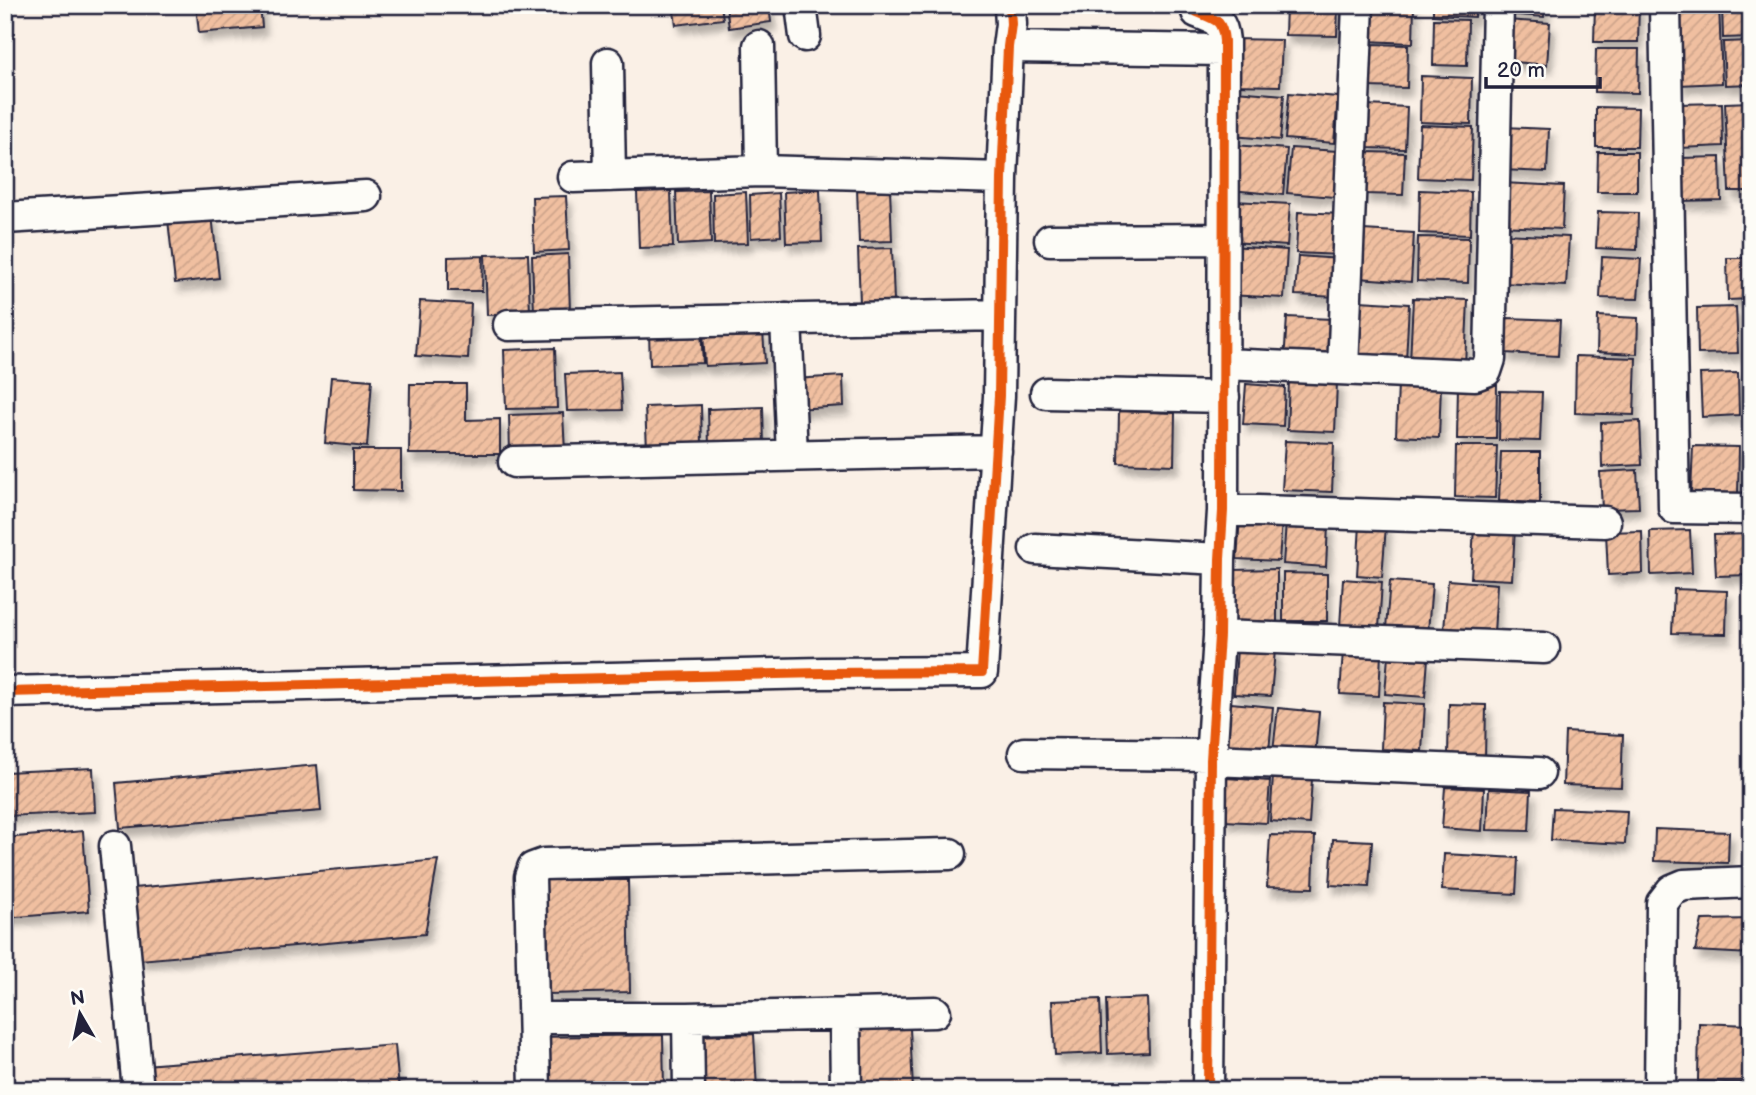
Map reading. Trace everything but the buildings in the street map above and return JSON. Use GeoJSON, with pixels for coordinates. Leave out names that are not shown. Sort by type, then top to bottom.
{"type":"FeatureCollection","features":[{"type":"Feature","properties":{"kind":"street"},"geometry":{"type":"LineString","coordinates":[[801,5],[805,36]]}},
{"type":"Feature","properties":{"kind":"street"},"geometry":{"type":"LineString","coordinates":[[5,692],[794,673],[982,672],[999,396],[1002,178],[1011,24],[1009,5]]}},
{"type":"Feature","properties":{"kind":"street"},"geometry":{"type":"LineString","coordinates":[[1197,5],[1197,12],[1217,20],[1223,28],[1224,50],[1223,511],[1211,757],[1208,1090]]}},
{"type":"Feature","properties":{"kind":"street"},"geometry":{"type":"LineString","coordinates":[[1343,369],[1358,5]]}},
{"type":"Feature","properties":{"kind":"street"},"geometry":{"type":"LineString","coordinates":[[1224,364],[1475,375],[1486,371],[1490,359],[1498,5]]}},
{"type":"Feature","properties":{"kind":"street"},"geometry":{"type":"LineString","coordinates":[[1665,5],[1674,508],[1751,509]]}},
{"type":"Feature","properties":{"kind":"street"},"geometry":{"type":"LineString","coordinates":[[759,46],[761,171]]}},
{"type":"Feature","properties":{"kind":"street"},"geometry":{"type":"LineString","coordinates":[[1008,47],[1224,50]]}},
{"type":"Feature","properties":{"kind":"street"},"geometry":{"type":"LineString","coordinates":[[608,63],[610,176]]}},
{"type":"Feature","properties":{"kind":"street"},"geometry":{"type":"LineString","coordinates":[[573,177],[761,171],[1002,178]]}},
{"type":"Feature","properties":{"kind":"street"},"geometry":{"type":"LineString","coordinates":[[5,218],[366,197]]}},
{"type":"Feature","properties":{"kind":"street"},"geometry":{"type":"LineString","coordinates":[[1050,240],[1224,239]]}},
{"type":"Feature","properties":{"kind":"street"},"geometry":{"type":"LineString","coordinates":[[509,325],[1000,315]]}},
{"type":"Feature","properties":{"kind":"street"},"geometry":{"type":"LineString","coordinates":[[786,319],[792,455]]}},
{"type":"Feature","properties":{"kind":"street"},"geometry":{"type":"LineString","coordinates":[[1046,393],[1224,397]]}},
{"type":"Feature","properties":{"kind":"street"},"geometry":{"type":"LineString","coordinates":[[514,462],[996,451]]}},
{"type":"Feature","properties":{"kind":"street"},"geometry":{"type":"LineString","coordinates":[[1223,511],[1605,522]]}},
{"type":"Feature","properties":{"kind":"street"},"geometry":{"type":"LineString","coordinates":[[1035,549],[1220,559]]}},
{"type":"Feature","properties":{"kind":"street"},"geometry":{"type":"LineString","coordinates":[[1219,636],[1544,649]]}},
{"type":"Feature","properties":{"kind":"street"},"geometry":{"type":"LineString","coordinates":[[1024,753],[1211,757],[1539,773]]}},
{"type":"Feature","properties":{"kind":"street"},"geometry":{"type":"LineString","coordinates":[[115,846],[138,1090]]}},
{"type":"Feature","properties":{"kind":"street"},"geometry":{"type":"LineString","coordinates":[[535,1090],[530,877],[533,868],[544,864],[950,854]]}},
{"type":"Feature","properties":{"kind":"street"},"geometry":{"type":"LineString","coordinates":[[1660,1090],[1662,903],[1672,890],[1684,884],[1751,882]]}},
{"type":"Feature","properties":{"kind":"street"},"geometry":{"type":"LineString","coordinates":[[534,1018],[688,1018],[935,1012]]}},
{"type":"Feature","properties":{"kind":"street"},"geometry":{"type":"LineString","coordinates":[[845,1014],[846,1090]]}},
{"type":"Feature","properties":{"kind":"street"},"geometry":{"type":"LineString","coordinates":[[688,1018],[689,1090]]}},
{"type":"Feature","properties":{"kind":"cycle path"},"geometry":{"type":"LineString","coordinates":[[5,692],[822,673],[982,672],[999,396],[1002,178],[1011,24],[1009,5]]}},
{"type":"Feature","properties":{"kind":"cycle path"},"geometry":{"type":"LineString","coordinates":[[1197,5],[1197,12],[1220,24],[1224,41],[1223,511],[1211,760],[1208,1090]]}}]}
